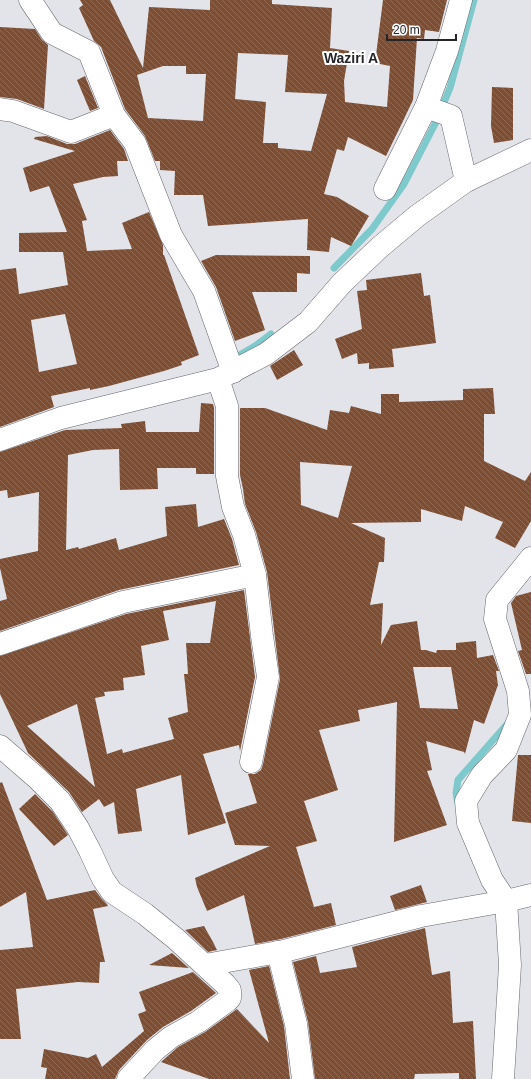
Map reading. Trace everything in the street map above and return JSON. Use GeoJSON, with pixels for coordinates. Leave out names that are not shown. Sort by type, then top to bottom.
{"type":"FeatureCollection","features":[{"type":"Feature","properties":{"kind":"street"},"geometry":{"type":"LineString","coordinates":[[30,0],[52,33],[89,52],[114,115],[135,143],[171,236],[204,291],[225,376],[227,406],[227,476],[233,507],[244,535],[255,575],[268,677],[251,762]]}},
{"type":"Feature","properties":{"kind":"street"},"geometry":{"type":"LineString","coordinates":[[385,189],[426,107],[447,51],[460,0]]}},
{"type":"Feature","properties":{"kind":"street"},"geometry":{"type":"LineString","coordinates":[[426,107],[451,116],[466,181]]}},
{"type":"Feature","properties":{"kind":"street"},"geometry":{"type":"LineString","coordinates":[[0,109],[13,111],[71,132],[114,115]]}},
{"type":"Feature","properties":{"kind":"street"},"geometry":{"type":"LineString","coordinates":[[0,440],[61,418],[225,376],[266,354],[308,322],[342,283],[380,247],[417,216],[466,181],[531,150]]}},
{"type":"Feature","properties":{"kind":"street"},"geometry":{"type":"LineString","coordinates":[[503,1079],[510,965],[506,901],[492,880],[468,823],[466,801],[482,775],[506,750],[520,715],[518,691],[494,619],[497,600],[531,558]]}},
{"type":"Feature","properties":{"kind":"street"},"geometry":{"type":"LineString","coordinates":[[0,644],[123,602],[255,575]]}},
{"type":"Feature","properties":{"kind":"street"},"geometry":{"type":"LineString","coordinates":[[0,746],[38,779],[60,801],[78,828],[103,879],[112,892],[145,914],[176,939],[230,990],[230,998],[227,1001],[198,1022],[171,1037],[155,1050],[128,1079]]}},
{"type":"Feature","properties":{"kind":"street"},"geometry":{"type":"LineString","coordinates":[[205,965],[278,952],[420,916],[506,901],[531,895]]}},
{"type":"Feature","properties":{"kind":"street"},"geometry":{"type":"LineString","coordinates":[[278,952],[296,1024],[303,1079]]}},
{"type":"Feature","properties":{"kind":"building"},"geometry":{"type":"Polygon","coordinates":[[[80,0],[110,0],[143,68],[149,7],[210,10],[210,0],[272,0],[272,4],[332,8],[330,48],[349,51],[344,81],[345,102],[387,107],[390,66],[375,63],[383,0],[447,0],[439,32],[425,30],[424,39],[417,38],[413,100],[386,156],[348,137],[344,151],[337,149],[324,194],[337,197],[369,216],[351,246],[331,237],[329,252],[307,250],[308,219],[208,226],[203,195],[174,195],[175,171],[160,170],[160,161],[155,161],[145,136],[125,109],[101,47],[94,41],[79,8],[83,5],[80,0]],[[238,53],[235,99],[266,102],[263,143],[278,143],[278,148],[311,151],[327,94],[285,92],[288,55],[238,53]],[[163,66],[137,75],[148,118],[203,121],[206,74],[186,74],[186,66],[163,66]]]}},
{"type":"Feature","properties":{"kind":"building"},"geometry":{"type":"Polygon","coordinates":[[[0,27],[35,29],[42,40],[48,45],[44,109],[17,99],[0,97],[0,27]]]}},
{"type":"Feature","properties":{"kind":"building"},"geometry":{"type":"Polygon","coordinates":[[[85,76],[98,108],[90,111],[77,80],[85,76]]]}},
{"type":"Feature","properties":{"kind":"building"},"geometry":{"type":"Polygon","coordinates":[[[492,87],[513,88],[513,140],[494,143],[491,126],[492,87]]]}},
{"type":"Feature","properties":{"kind":"building"},"geometry":{"type":"Polygon","coordinates":[[[110,130],[124,149],[128,161],[117,161],[118,176],[103,177],[73,184],[87,220],[82,221],[87,251],[132,249],[122,223],[149,212],[163,245],[163,255],[199,355],[181,362],[182,365],[164,371],[109,386],[90,390],[90,388],[51,396],[54,407],[0,427],[0,270],[16,268],[19,294],[68,285],[63,252],[19,252],[19,233],[67,232],[49,186],[30,192],[23,168],[75,151],[34,139],[35,137],[47,136],[67,144],[75,144],[110,130]],[[65,314],[31,320],[39,372],[77,364],[65,314]]]}},
{"type":"Feature","properties":{"kind":"building"},"geometry":{"type":"Polygon","coordinates":[[[216,255],[310,256],[310,274],[297,273],[297,292],[252,292],[265,330],[235,341],[216,287],[201,261],[216,255]]]}},
{"type":"Feature","properties":{"kind":"building"},"geometry":{"type":"Polygon","coordinates":[[[421,273],[424,296],[430,295],[436,343],[392,349],[394,367],[369,369],[369,363],[358,364],[357,353],[342,359],[335,339],[362,329],[357,291],[367,290],[366,280],[421,273]]]}},
{"type":"Feature","properties":{"kind":"building"},"geometry":{"type":"Polygon","coordinates":[[[294,350],[303,365],[277,380],[270,366],[294,350]]]}},
{"type":"Feature","properties":{"kind":"building"},"geometry":{"type":"Polygon","coordinates":[[[493,388],[495,414],[484,414],[484,461],[525,481],[531,472],[531,521],[515,548],[495,538],[503,522],[465,506],[462,521],[421,509],[421,522],[351,523],[385,538],[384,562],[379,562],[370,605],[383,603],[381,645],[391,625],[417,621],[421,650],[436,653],[437,650],[456,650],[456,643],[476,641],[477,658],[493,655],[499,671],[496,671],[498,685],[484,724],[474,720],[465,754],[464,752],[426,741],[432,770],[427,771],[447,825],[394,842],[397,702],[358,710],[360,721],[319,730],[338,790],[304,801],[317,841],[296,847],[314,907],[331,903],[336,925],[255,944],[244,895],[207,911],[195,878],[270,846],[235,845],[225,813],[257,803],[248,774],[255,774],[261,770],[280,679],[267,572],[256,532],[245,504],[240,475],[240,408],[265,408],[327,430],[330,410],[349,413],[351,406],[381,414],[381,394],[399,394],[399,402],[463,400],[463,389],[493,388]],[[300,462],[301,505],[338,518],[352,466],[300,462]],[[413,667],[420,708],[458,709],[451,667],[413,667]]]}},
{"type":"Feature","properties":{"kind":"building"},"geometry":{"type":"Polygon","coordinates":[[[201,403],[213,404],[214,408],[214,474],[196,474],[196,468],[157,468],[158,489],[120,490],[119,449],[93,450],[68,455],[66,550],[78,547],[79,549],[116,538],[119,550],[167,536],[165,507],[196,504],[198,527],[224,519],[232,539],[239,565],[119,590],[0,631],[0,601],[7,599],[0,568],[0,559],[38,551],[39,492],[8,498],[7,490],[0,491],[0,452],[65,430],[122,428],[121,424],[145,421],[146,432],[199,432],[201,403]]]}},
{"type":"Feature","properties":{"kind":"building"},"geometry":{"type":"Polygon","coordinates":[[[244,590],[255,677],[240,751],[239,745],[203,754],[226,823],[188,835],[181,775],[136,789],[142,831],[118,834],[114,802],[104,807],[99,799],[82,812],[69,792],[28,753],[0,694],[0,656],[126,614],[244,590]],[[216,601],[163,611],[169,640],[141,646],[145,675],[123,678],[124,690],[104,692],[105,696],[95,698],[107,754],[122,749],[123,753],[174,739],[168,718],[188,712],[184,674],[188,674],[186,643],[210,643],[216,601]],[[77,704],[27,726],[95,787],[77,704]]]}},
{"type":"Feature","properties":{"kind":"building"},"geometry":{"type":"Polygon","coordinates":[[[531,592],[531,674],[526,674],[518,651],[522,650],[511,603],[516,596],[531,592]]]}},
{"type":"Feature","properties":{"kind":"building"},"geometry":{"type":"Polygon","coordinates":[[[518,755],[531,755],[531,823],[512,821],[518,755]]]}},
{"type":"Feature","properties":{"kind":"building"},"geometry":{"type":"Polygon","coordinates":[[[2,782],[47,900],[95,890],[108,906],[93,909],[105,962],[100,962],[99,983],[78,982],[16,989],[21,1039],[0,1039],[0,950],[33,947],[26,892],[0,907],[0,783],[2,782]]]}},
{"type":"Feature","properties":{"kind":"building"},"geometry":{"type":"Polygon","coordinates":[[[35,794],[53,812],[68,835],[54,846],[19,809],[35,794]]]}},
{"type":"Feature","properties":{"kind":"building"},"geometry":{"type":"Polygon","coordinates":[[[421,885],[427,902],[395,910],[390,896],[421,885]]]}},
{"type":"Feature","properties":{"kind":"building"},"geometry":{"type":"Polygon","coordinates":[[[204,926],[217,950],[208,952],[185,930],[204,926]]]}},
{"type":"Feature","properties":{"kind":"building"},"geometry":{"type":"Polygon","coordinates":[[[425,928],[432,975],[450,971],[453,1023],[473,1021],[476,1079],[459,1079],[459,1073],[415,1074],[414,1079],[315,1079],[308,1022],[293,962],[316,956],[320,973],[357,967],[352,947],[425,928]]]}},
{"type":"Feature","properties":{"kind":"building"},"geometry":{"type":"Polygon","coordinates":[[[172,953],[189,968],[149,965],[172,953]]]}},
{"type":"Feature","properties":{"kind":"building"},"geometry":{"type":"Polygon","coordinates":[[[269,966],[284,1026],[290,1079],[209,1079],[161,1062],[178,1047],[205,1032],[237,1009],[269,1043],[249,970],[269,966]]]}},
{"type":"Feature","properties":{"kind":"building"},"geometry":{"type":"Polygon","coordinates":[[[193,972],[216,993],[191,1011],[163,1027],[147,1040],[119,1070],[115,1079],[45,1079],[47,1068],[41,1067],[44,1049],[88,1058],[96,1054],[102,1067],[144,1031],[138,1014],[146,1011],[139,992],[193,972]]]}},
{"type":"Feature","properties":{"kind":"waterway"},"geometry":{"type":"LineString","coordinates":[[334,268],[372,229],[404,184],[435,124],[450,88],[474,0]]}},
{"type":"Feature","properties":{"kind":"waterway"},"geometry":{"type":"LineString","coordinates":[[238,356],[271,334]]}},
{"type":"Feature","properties":{"kind":"waterway"},"geometry":{"type":"LineString","coordinates":[[458,803],[456,793],[458,780],[509,722]]}},
{"type":"Feature","properties":{"kind":"district","name":"Waziri A"},"geometry":{"type":"Point","coordinates":[351,58]}}]}
